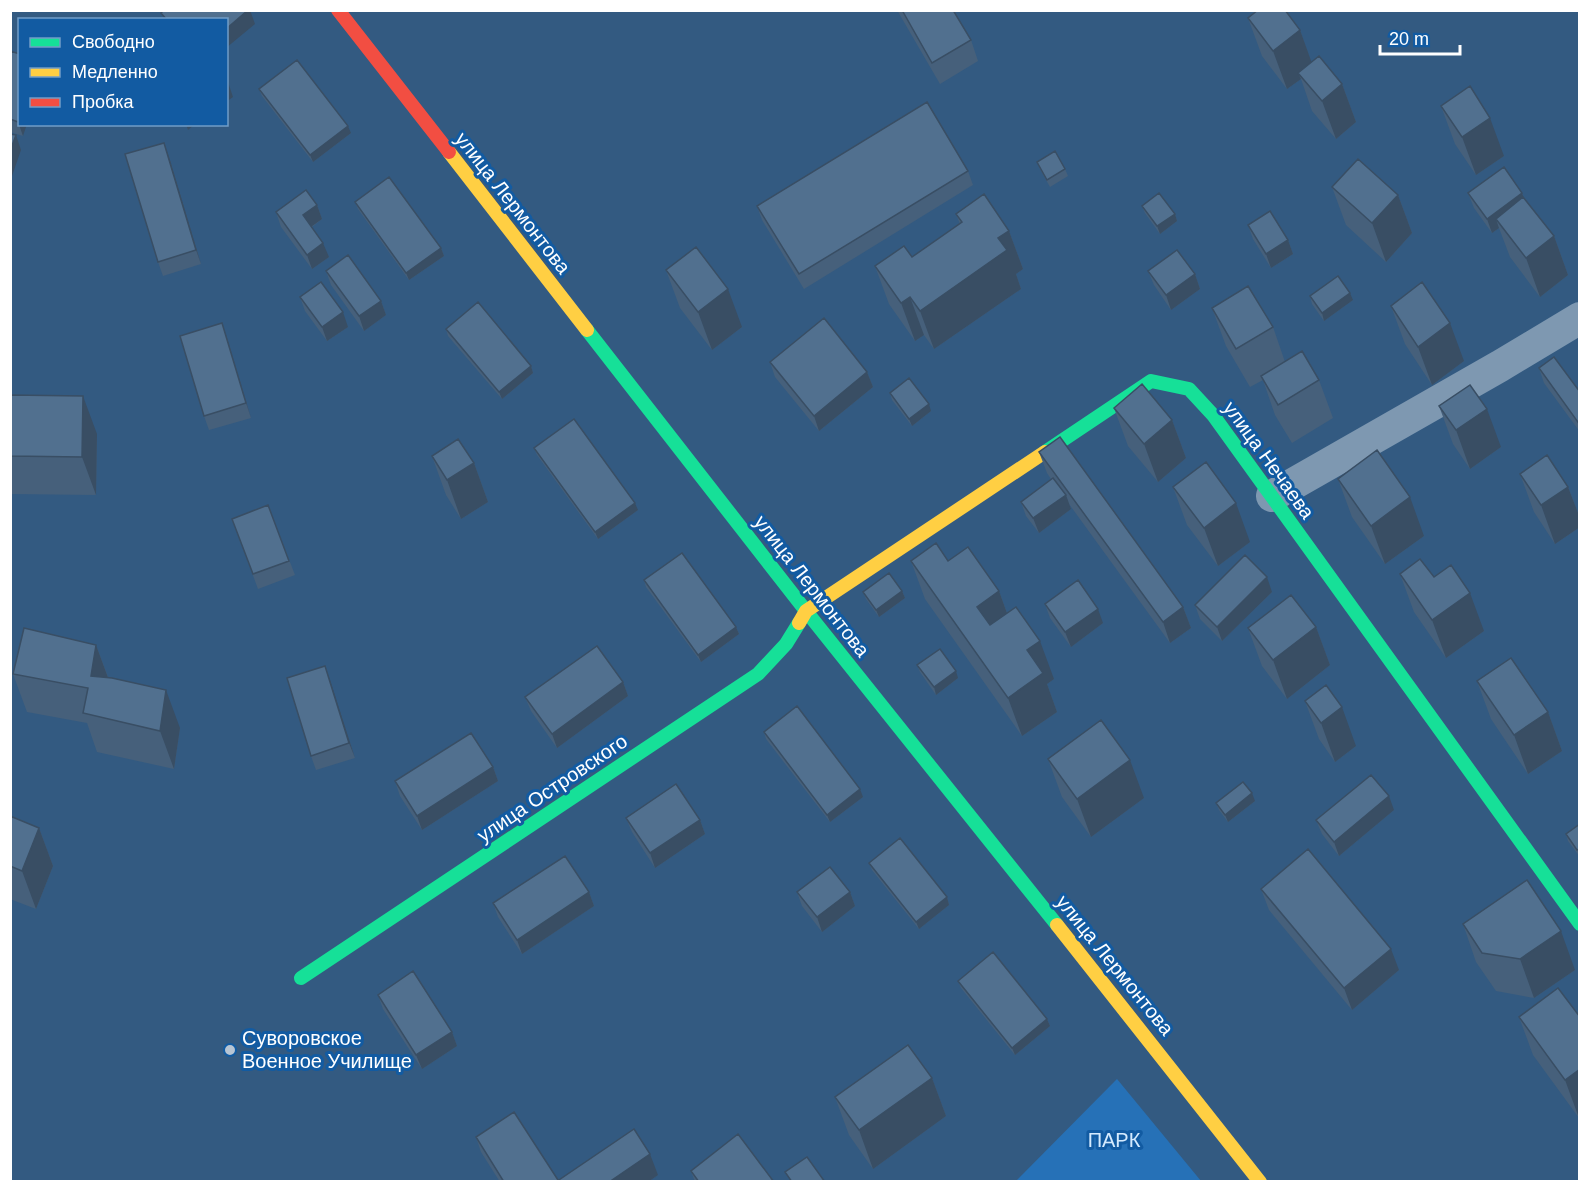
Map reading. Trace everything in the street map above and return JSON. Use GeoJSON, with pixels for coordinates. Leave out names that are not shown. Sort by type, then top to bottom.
{"type":"FeatureCollection","features":[{"type":"Feature","properties":{"kind":"street","name":"улица Лермонтова"},"geometry":{"type":"LineString","coordinates":[[338,10],[806,611],[1133,1018],[1260,1182]]}},
{"type":"Feature","properties":{"kind":"street"},"geometry":{"type":"LineString","coordinates":[[1272,496],[1580,318]]}},
{"type":"Feature","properties":{"kind":"street","name":"улица Нечаева"},"geometry":{"type":"LineString","coordinates":[[806,611],[1150,381],[1190,389],[1213,415],[1580,924]]}},
{"type":"Feature","properties":{"kind":"street","name":"улица Островского"},"geometry":{"type":"LineString","coordinates":[[301,978],[758,675],[786,644],[806,611]]}},
{"type":"Feature","properties":{"kind":"green space","name":"ПАРК"},"geometry":{"type":"Polygon","coordinates":[[[1117,1079],[1201,1181],[1016,1181],[1117,1079]]]}},
{"type":"Feature","properties":{"kind":"building"},"geometry":{"type":"Polygon","coordinates":[[[164,10],[248,10],[228,27],[228,18],[165,18],[161,13],[164,10]]]}},
{"type":"Feature","properties":{"kind":"building"},"geometry":{"type":"Polygon","coordinates":[[[902,10],[953,10],[971,40],[932,63],[902,10]]]}},
{"type":"Feature","properties":{"kind":"building"},"geometry":{"type":"Polygon","coordinates":[[[1258,10],[1285,10],[1300,30],[1273,51],[1248,18],[1258,10]]]}},
{"type":"Feature","properties":{"kind":"building"},"geometry":{"type":"Polygon","coordinates":[[[10,51],[18,53],[18,122],[10,119],[10,51]]]}},
{"type":"Feature","properties":{"kind":"building"},"geometry":{"type":"Polygon","coordinates":[[[1319,56],[1342,84],[1322,101],[1298,73],[1319,56]]]}},
{"type":"Feature","properties":{"kind":"building"},"geometry":{"type":"Polygon","coordinates":[[[297,60],[348,126],[310,155],[259,89],[297,60]]]}},
{"type":"Feature","properties":{"kind":"building"},"geometry":{"type":"Polygon","coordinates":[[[1470,86],[1490,118],[1462,137],[1441,106],[1470,86]]]}},
{"type":"Feature","properties":{"kind":"building"},"geometry":{"type":"Polygon","coordinates":[[[927,102],[968,171],[799,274],[757,206],[927,102]]]}},
{"type":"Feature","properties":{"kind":"building"},"geometry":{"type":"Polygon","coordinates":[[[10,134],[16,135],[10,151],[10,134]]]}},
{"type":"Feature","properties":{"kind":"building"},"geometry":{"type":"Polygon","coordinates":[[[164,143],[196,250],[158,262],[125,154],[164,143]]]}},
{"type":"Feature","properties":{"kind":"building"},"geometry":{"type":"Polygon","coordinates":[[[1055,151],[1065,169],[1047,180],[1037,162],[1055,151]]]}},
{"type":"Feature","properties":{"kind":"building"},"geometry":{"type":"Polygon","coordinates":[[[1358,159],[1398,195],[1372,223],[1332,187],[1358,159]]]}},
{"type":"Feature","properties":{"kind":"building"},"geometry":{"type":"Polygon","coordinates":[[[1504,167],[1522,193],[1487,219],[1468,193],[1504,167]]]}},
{"type":"Feature","properties":{"kind":"building"},"geometry":{"type":"Polygon","coordinates":[[[389,177],[441,248],[406,273],[355,202],[389,177]]]}},
{"type":"Feature","properties":{"kind":"building"},"geometry":{"type":"Polygon","coordinates":[[[306,190],[317,205],[303,215],[323,243],[307,255],[276,212],[306,190]]]}},
{"type":"Feature","properties":{"kind":"building"},"geometry":{"type":"Polygon","coordinates":[[[1159,193],[1175,214],[1157,226],[1142,206],[1159,193]]]}},
{"type":"Feature","properties":{"kind":"building"},"geometry":{"type":"Polygon","coordinates":[[[984,194],[1009,231],[998,238],[1007,250],[920,311],[910,297],[901,303],[875,266],[904,246],[912,257],[962,222],[956,214],[984,194]]]}},
{"type":"Feature","properties":{"kind":"building"},"geometry":{"type":"Polygon","coordinates":[[[1523,197],[1554,236],[1526,258],[1496,219],[1523,197]]]}},
{"type":"Feature","properties":{"kind":"building"},"geometry":{"type":"Polygon","coordinates":[[[1270,211],[1288,240],[1266,254],[1248,225],[1270,211]]]}},
{"type":"Feature","properties":{"kind":"building"},"geometry":{"type":"Polygon","coordinates":[[[696,247],[728,289],[698,312],[666,270],[696,247]]]}},
{"type":"Feature","properties":{"kind":"building"},"geometry":{"type":"Polygon","coordinates":[[[1177,250],[1195,274],[1166,295],[1148,271],[1177,250]]]}},
{"type":"Feature","properties":{"kind":"building"},"geometry":{"type":"Polygon","coordinates":[[[348,255],[381,301],[359,316],[326,271],[348,255]]]}},
{"type":"Feature","properties":{"kind":"building"},"geometry":{"type":"Polygon","coordinates":[[[1338,276],[1350,293],[1322,313],[1310,296],[1338,276]]]}},
{"type":"Feature","properties":{"kind":"building"},"geometry":{"type":"Polygon","coordinates":[[[321,282],[343,312],[322,327],[300,297],[321,282]]]}},
{"type":"Feature","properties":{"kind":"building"},"geometry":{"type":"Polygon","coordinates":[[[1422,282],[1450,323],[1418,347],[1391,306],[1422,282]]]}},
{"type":"Feature","properties":{"kind":"building"},"geometry":{"type":"Polygon","coordinates":[[[1248,286],[1273,327],[1236,349],[1212,308],[1248,286]]]}},
{"type":"Feature","properties":{"kind":"building"},"geometry":{"type":"Polygon","coordinates":[[[478,302],[531,366],[499,392],[446,329],[478,302]]]}},
{"type":"Feature","properties":{"kind":"building"},"geometry":{"type":"Polygon","coordinates":[[[824,318],[867,372],[814,416],[770,362],[824,318]]]}},
{"type":"Feature","properties":{"kind":"building"},"geometry":{"type":"Polygon","coordinates":[[[222,323],[246,403],[204,416],[180,336],[222,323]]]}},
{"type":"Feature","properties":{"kind":"building"},"geometry":{"type":"Polygon","coordinates":[[[1302,351],[1319,380],[1278,405],[1261,376],[1302,351]]]}},
{"type":"Feature","properties":{"kind":"building"},"geometry":{"type":"Polygon","coordinates":[[[1554,357],[1580,392],[1580,425],[1539,368],[1554,357]]]}},
{"type":"Feature","properties":{"kind":"building"},"geometry":{"type":"Polygon","coordinates":[[[909,378],[929,404],[909,419],[890,393],[909,378]]]}},
{"type":"Feature","properties":{"kind":"building"},"geometry":{"type":"Polygon","coordinates":[[[1142,384],[1172,420],[1144,444],[1114,408],[1142,384]]]}},
{"type":"Feature","properties":{"kind":"building"},"geometry":{"type":"Polygon","coordinates":[[[1470,385],[1487,409],[1456,430],[1439,406],[1470,385]]]}},
{"type":"Feature","properties":{"kind":"building"},"geometry":{"type":"Polygon","coordinates":[[[10,395],[83,396],[82,457],[10,456],[10,395]]]}},
{"type":"Feature","properties":{"kind":"building"},"geometry":{"type":"Polygon","coordinates":[[[574,419],[635,503],[595,532],[534,448],[574,419]]]}},
{"type":"Feature","properties":{"kind":"building"},"geometry":{"type":"Polygon","coordinates":[[[1060,437],[1183,607],[1163,622],[1039,452],[1060,437]]]}},
{"type":"Feature","properties":{"kind":"building"},"geometry":{"type":"Polygon","coordinates":[[[458,439],[474,463],[447,480],[432,456],[458,439]]]}},
{"type":"Feature","properties":{"kind":"building"},"geometry":{"type":"Polygon","coordinates":[[[1377,450],[1410,497],[1371,526],[1338,479],[1377,450]]]}},
{"type":"Feature","properties":{"kind":"building"},"geometry":{"type":"Polygon","coordinates":[[[1547,455],[1568,487],[1541,505],[1520,474],[1547,455]]]}},
{"type":"Feature","properties":{"kind":"building"},"geometry":{"type":"Polygon","coordinates":[[[1206,462],[1236,503],[1204,528],[1173,487],[1206,462]]]}},
{"type":"Feature","properties":{"kind":"building"},"geometry":{"type":"Polygon","coordinates":[[[1053,478],[1066,495],[1033,518],[1021,502],[1053,478]]]}},
{"type":"Feature","properties":{"kind":"building"},"geometry":{"type":"Polygon","coordinates":[[[268,505],[289,561],[253,574],[232,519],[268,505]]]}},
{"type":"Feature","properties":{"kind":"building"},"geometry":{"type":"Polygon","coordinates":[[[936,543],[948,561],[968,547],[999,591],[977,607],[990,625],[1016,607],[1040,641],[1027,650],[1043,673],[1008,698],[911,561],[936,543]]]}},
{"type":"Feature","properties":{"kind":"building"},"geometry":{"type":"Polygon","coordinates":[[[682,553],[736,627],[698,655],[644,580],[682,553]]]}},
{"type":"Feature","properties":{"kind":"building"},"geometry":{"type":"Polygon","coordinates":[[[1245,555],[1267,577],[1217,627],[1195,605],[1245,555]]]}},
{"type":"Feature","properties":{"kind":"building"},"geometry":{"type":"Polygon","coordinates":[[[1420,559],[1434,577],[1451,565],[1470,593],[1432,620],[1400,574],[1420,559]]]}},
{"type":"Feature","properties":{"kind":"building"},"geometry":{"type":"Polygon","coordinates":[[[889,573],[902,591],[876,610],[863,592],[889,573]]]}},
{"type":"Feature","properties":{"kind":"building"},"geometry":{"type":"Polygon","coordinates":[[[1078,580],[1098,609],[1065,632],[1045,604],[1078,580]]]}},
{"type":"Feature","properties":{"kind":"building"},"geometry":{"type":"Polygon","coordinates":[[[1291,595],[1316,627],[1273,660],[1248,628],[1291,595]]]}},
{"type":"Feature","properties":{"kind":"building"},"geometry":{"type":"Polygon","coordinates":[[[24,628],[96,645],[91,676],[112,678],[166,690],[160,731],[83,713],[88,688],[13,674],[24,628]]]}},
{"type":"Feature","properties":{"kind":"building"},"geometry":{"type":"Polygon","coordinates":[[[597,646],[623,682],[552,734],[525,697],[597,646]]]}},
{"type":"Feature","properties":{"kind":"building"},"geometry":{"type":"Polygon","coordinates":[[[940,649],[956,671],[934,687],[917,665],[940,649]]]}},
{"type":"Feature","properties":{"kind":"building"},"geometry":{"type":"Polygon","coordinates":[[[1511,658],[1548,712],[1514,735],[1477,681],[1511,658]]]}},
{"type":"Feature","properties":{"kind":"building"},"geometry":{"type":"Polygon","coordinates":[[[325,666],[349,743],[311,756],[287,678],[325,666]]]}},
{"type":"Feature","properties":{"kind":"building"},"geometry":{"type":"Polygon","coordinates":[[[1326,685],[1342,707],[1321,723],[1305,701],[1326,685]]]}},
{"type":"Feature","properties":{"kind":"building"},"geometry":{"type":"Polygon","coordinates":[[[797,706],[860,789],[827,815],[764,732],[797,706]]]}},
{"type":"Feature","properties":{"kind":"building"},"geometry":{"type":"Polygon","coordinates":[[[1101,720],[1130,760],[1077,799],[1048,759],[1101,720]]]}},
{"type":"Feature","properties":{"kind":"building"},"geometry":{"type":"Polygon","coordinates":[[[471,733],[493,767],[417,816],[395,781],[471,733]]]}},
{"type":"Feature","properties":{"kind":"building"},"geometry":{"type":"Polygon","coordinates":[[[1371,775],[1389,796],[1334,842],[1316,820],[1371,775]]]}},
{"type":"Feature","properties":{"kind":"building"},"geometry":{"type":"Polygon","coordinates":[[[1243,782],[1252,793],[1225,815],[1216,803],[1243,782]]]}},
{"type":"Feature","properties":{"kind":"building"},"geometry":{"type":"Polygon","coordinates":[[[676,784],[700,820],[650,853],[626,818],[676,784]]]}},
{"type":"Feature","properties":{"kind":"building"},"geometry":{"type":"Polygon","coordinates":[[[10,816],[39,828],[22,871],[10,866],[10,816]]]}},
{"type":"Feature","properties":{"kind":"building"},"geometry":{"type":"Polygon","coordinates":[[[1580,824],[1580,848],[1577,850],[1566,834],[1580,824]]]}},
{"type":"Feature","properties":{"kind":"building"},"geometry":{"type":"Polygon","coordinates":[[[900,838],[947,897],[916,922],[869,863],[900,838]]]}},
{"type":"Feature","properties":{"kind":"building"},"geometry":{"type":"Polygon","coordinates":[[[1308,849],[1391,949],[1344,988],[1261,889],[1308,849]]]}},
{"type":"Feature","properties":{"kind":"building"},"geometry":{"type":"Polygon","coordinates":[[[565,856],[589,892],[517,940],[493,903],[565,856]]]}},
{"type":"Feature","properties":{"kind":"building"},"geometry":{"type":"Polygon","coordinates":[[[830,867],[850,892],[817,917],[797,892],[830,867]]]}},
{"type":"Feature","properties":{"kind":"building"},"geometry":{"type":"Polygon","coordinates":[[[1527,880],[1561,931],[1520,959],[1482,953],[1463,924],[1527,880]]]}},
{"type":"Feature","properties":{"kind":"building"},"geometry":{"type":"Polygon","coordinates":[[[993,952],[1047,1019],[1012,1048],[958,981],[993,952]]]}},
{"type":"Feature","properties":{"kind":"building"},"geometry":{"type":"Polygon","coordinates":[[[413,971],[452,1032],[416,1055],[378,995],[413,971]]]}},
{"type":"Feature","properties":{"kind":"building"},"geometry":{"type":"Polygon","coordinates":[[[1558,988],[1580,1017],[1580,1069],[1565,1080],[1519,1017],[1558,988]]]}},
{"type":"Feature","properties":{"kind":"building"},"geometry":{"type":"Polygon","coordinates":[[[908,1045],[932,1078],[859,1130],[835,1097],[908,1045]]]}},
{"type":"Feature","properties":{"kind":"building"},"geometry":{"type":"Polygon","coordinates":[[[514,1112],[558,1180],[556,1182],[504,1182],[476,1137],[514,1112]]]}},
{"type":"Feature","properties":{"kind":"building"},"geometry":{"type":"Polygon","coordinates":[[[634,1129],[650,1154],[609,1182],[556,1182],[634,1129]]]}},
{"type":"Feature","properties":{"kind":"building"},"geometry":{"type":"Polygon","coordinates":[[[738,1134],[774,1182],[699,1182],[691,1171],[738,1134]]]}},
{"type":"Feature","properties":{"kind":"building"},"geometry":{"type":"Polygon","coordinates":[[[807,1157],[825,1182],[792,1182],[785,1172],[807,1157]]]}},
{"type":"Feature","properties":{"kind":"traffic: fast"},"geometry":{"type":"LineString","coordinates":[[587,330],[806,611],[1057,925]]}},
{"type":"Feature","properties":{"kind":"traffic: fast"},"geometry":{"type":"LineString","coordinates":[[1045,452],[1151,381],[1189,389],[1213,415],[1580,924]]}},
{"type":"Feature","properties":{"kind":"traffic: fast"},"geometry":{"type":"LineString","coordinates":[[301,978],[758,674],[786,644],[799,623]]}},
{"type":"Feature","properties":{"kind":"traffic: slow"},"geometry":{"type":"LineString","coordinates":[[449,152],[587,330]]}},
{"type":"Feature","properties":{"kind":"traffic: slow"},"geometry":{"type":"LineString","coordinates":[[799,623],[806,611],[1045,452]]}},
{"type":"Feature","properties":{"kind":"traffic: slow"},"geometry":{"type":"LineString","coordinates":[[1057,925],[1260,1182]]}},
{"type":"Feature","properties":{"kind":"traffic: jam"},"geometry":{"type":"LineString","coordinates":[[338,10],[449,152]]}},
{"type":"Feature","properties":{"kind":"place","name":"Суворовское Военное Училище"},"geometry":{"type":"Point","coordinates":[230,1050]}}]}
